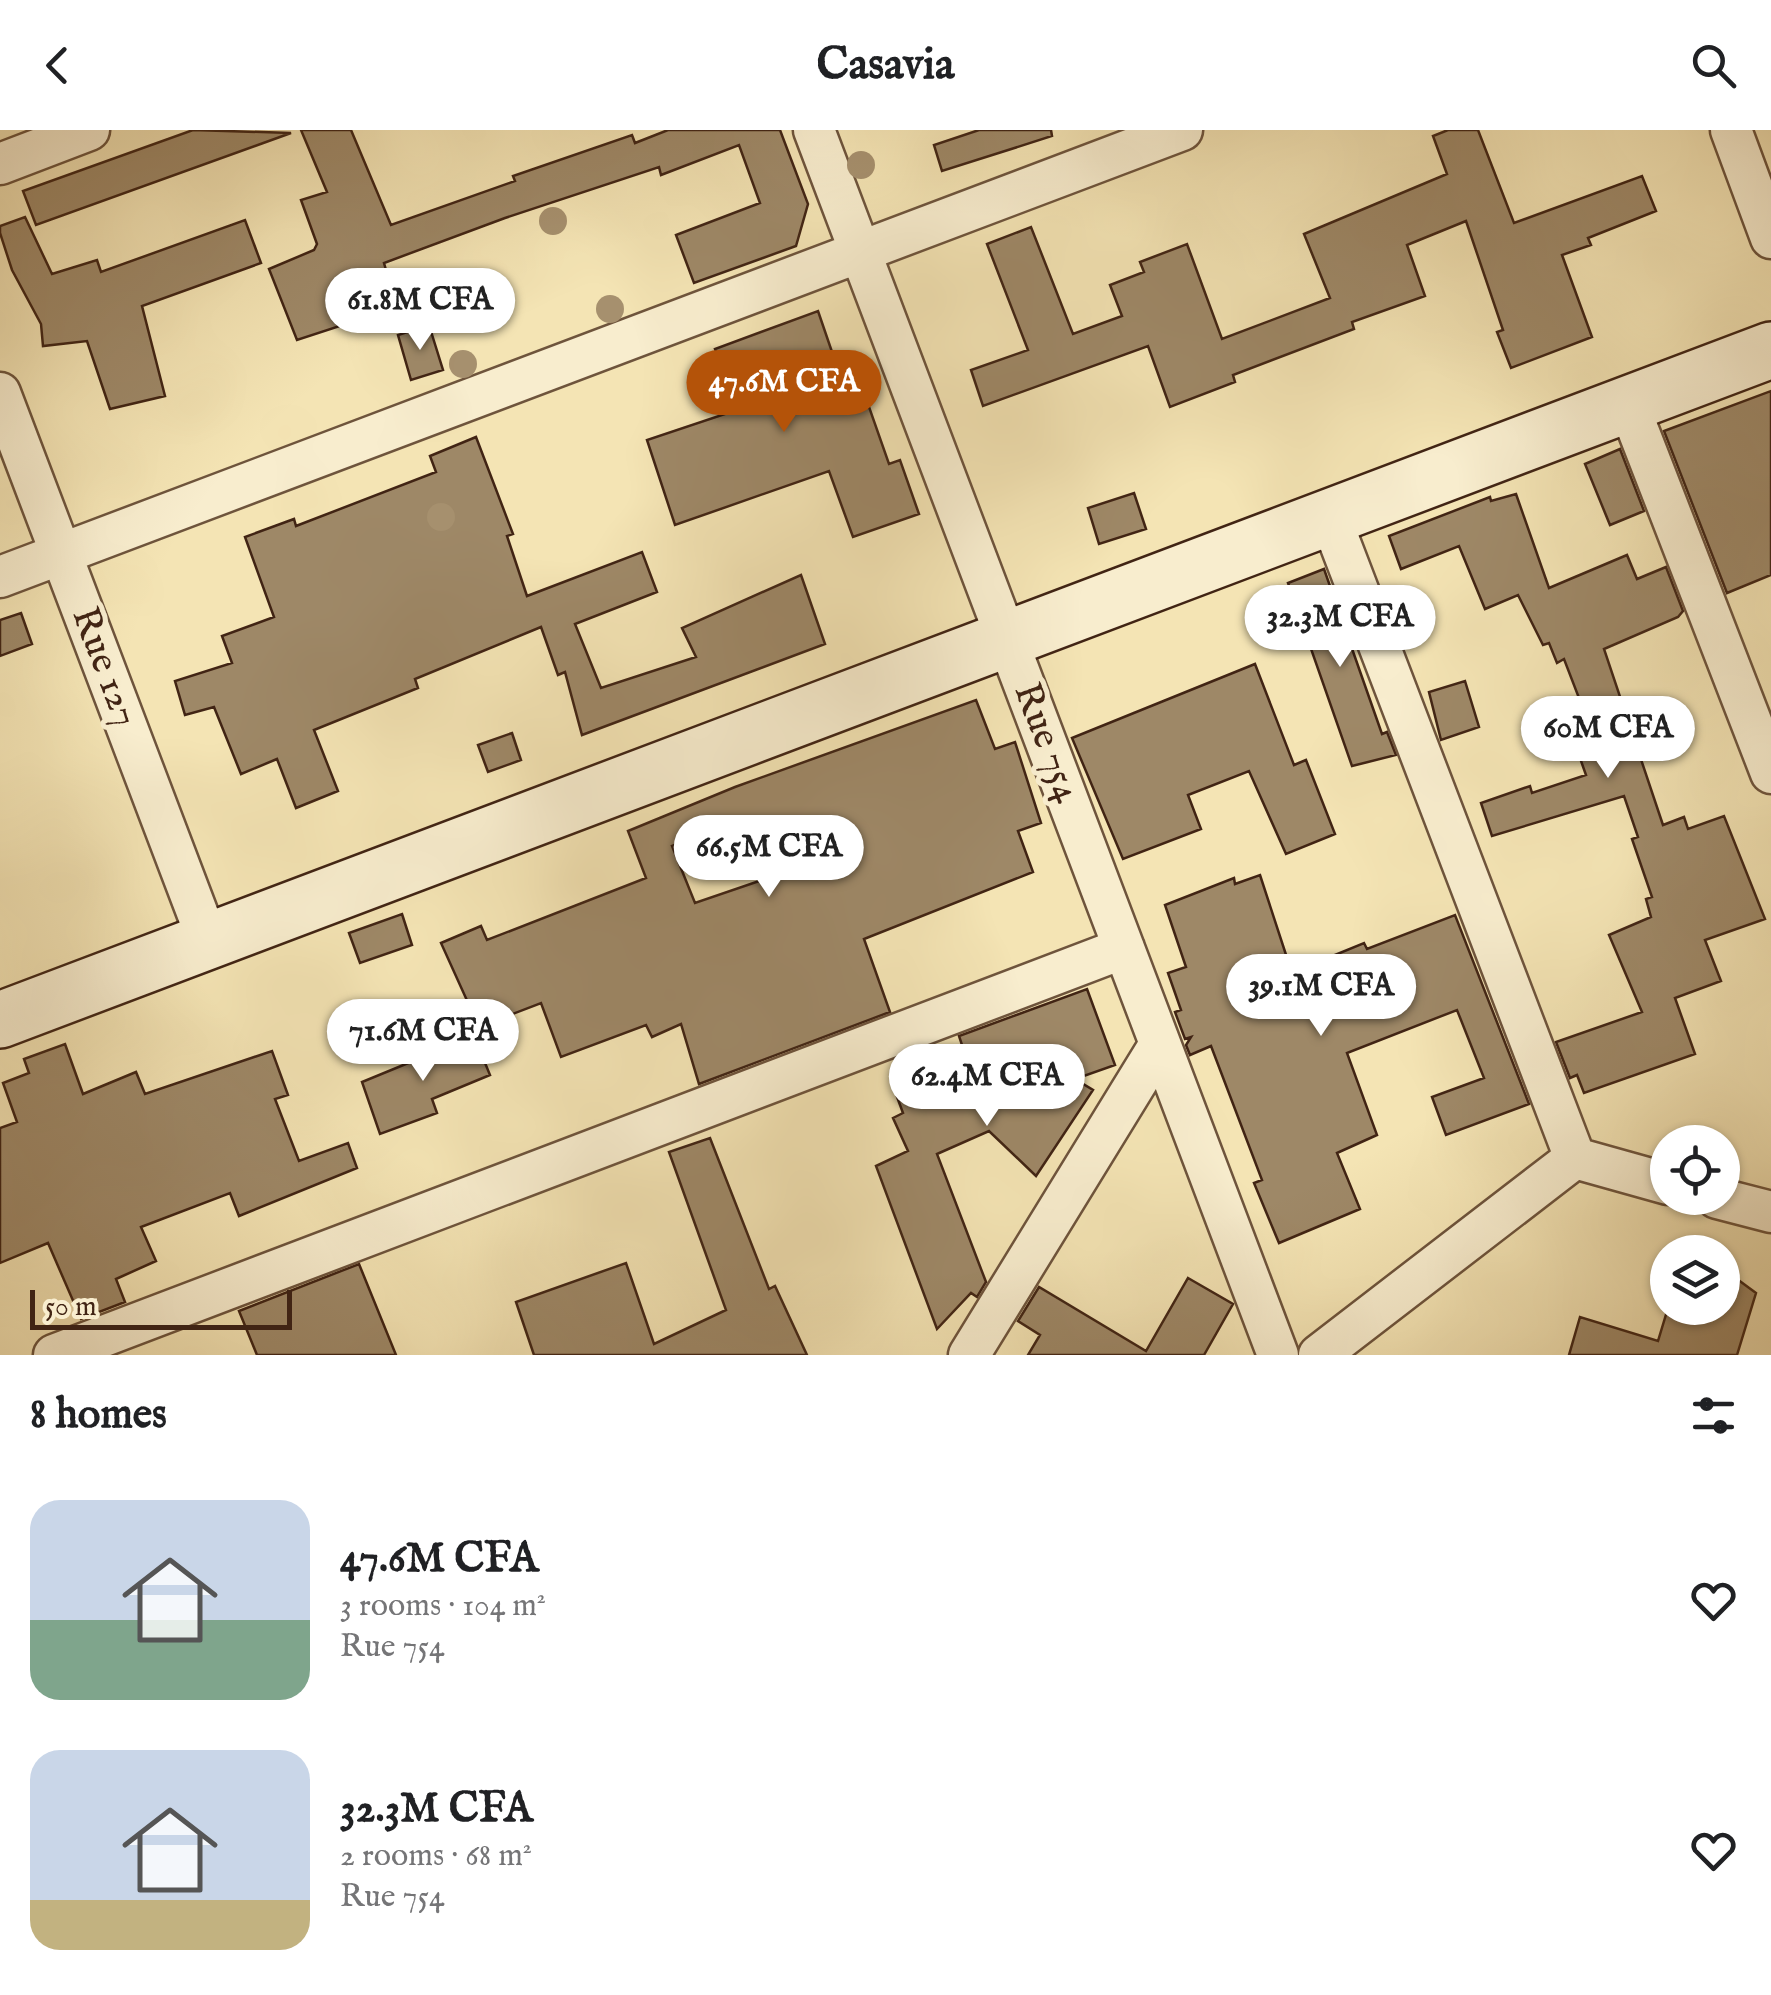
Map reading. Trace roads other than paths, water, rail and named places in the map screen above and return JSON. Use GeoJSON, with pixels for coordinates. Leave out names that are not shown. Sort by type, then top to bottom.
{"type":"FeatureCollection","features":[{"type":"Feature","properties":{"kind":"street"},"geometry":{"type":"LineString","coordinates":[[0,164],[90,130]]}},
{"type":"Feature","properties":{"kind":"street","name":"Rue 754"},"geometry":{"type":"LineString","coordinates":[[814,130],[1278,1355]]}},
{"type":"Feature","properties":{"kind":"street"},"geometry":{"type":"LineString","coordinates":[[0,577],[1182,130]]}},
{"type":"Feature","properties":{"kind":"street"},"geometry":{"type":"LineString","coordinates":[[1731,130],[1771,238]]}},
{"type":"Feature","properties":{"kind":"street"},"geometry":{"type":"LineString","coordinates":[[0,1020],[1771,350]]}},
{"type":"Feature","properties":{"kind":"street","name":"Rue 127"},"geometry":{"type":"LineString","coordinates":[[0,393],[208,941]]}},
{"type":"Feature","properties":{"kind":"street"},"geometry":{"type":"LineString","coordinates":[[1628,404],[1771,774]]}},
{"type":"Feature","properties":{"kind":"street"},"geometry":{"type":"LineString","coordinates":[[1330,516],[1575,1158]]}},
{"type":"Feature","properties":{"kind":"street"},"geometry":{"type":"LineString","coordinates":[[54,1355],[1124,948]]}},
{"type":"Feature","properties":{"kind":"street"},"geometry":{"type":"LineString","coordinates":[[964,1351],[1160,1044]]}},
{"type":"Feature","properties":{"kind":"street"},"geometry":{"type":"LineString","coordinates":[[1575,1158],[1650,1179]]}},
{"type":"Feature","properties":{"kind":"street"},"geometry":{"type":"LineString","coordinates":[[1319,1355],[1575,1158]]}},
{"type":"Feature","properties":{"kind":"street"},"geometry":{"type":"LineString","coordinates":[[1740,1204],[1771,1212]]}}]}
